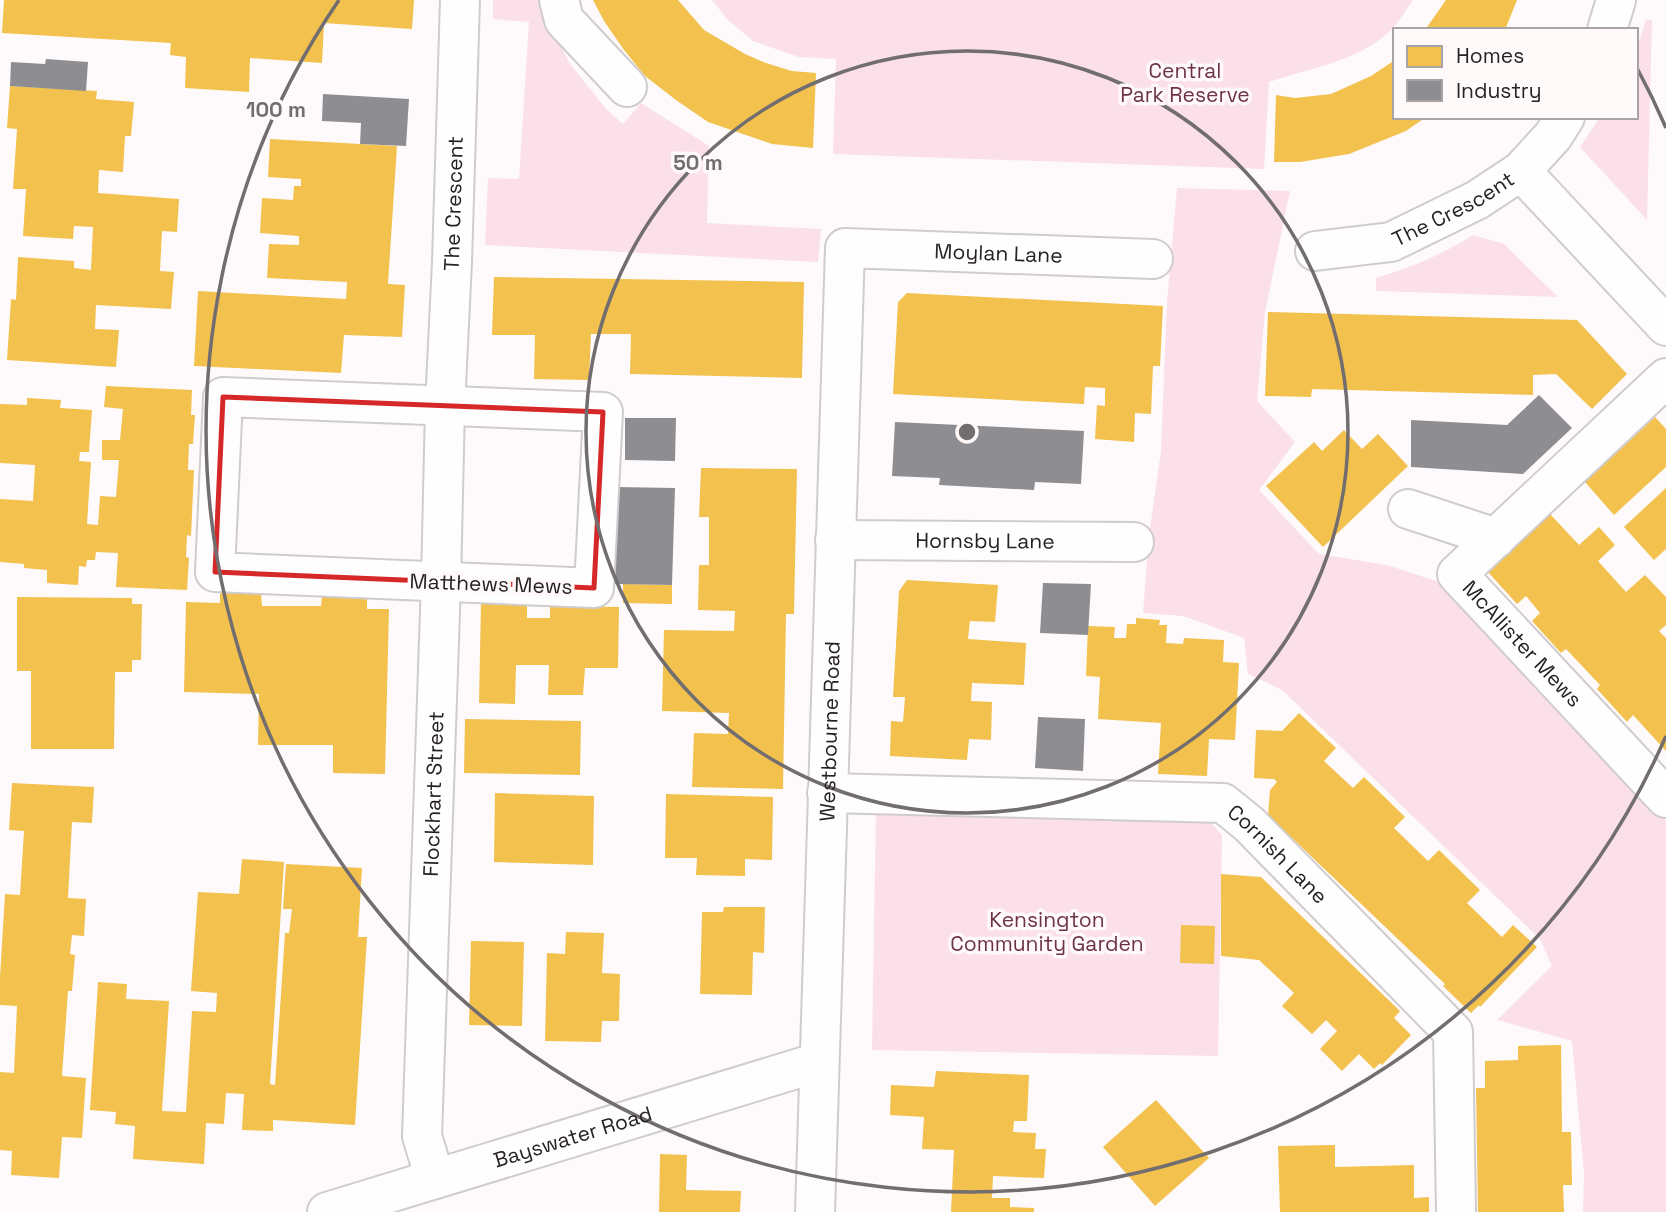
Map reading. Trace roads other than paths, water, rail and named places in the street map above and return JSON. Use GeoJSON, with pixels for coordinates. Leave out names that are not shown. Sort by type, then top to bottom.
{"type":"FeatureCollection","features":[{"type":"Feature","properties":{"kind":"street","name":"The Crescent"},"geometry":{"type":"LineString","coordinates":[[445,406],[453,248],[460,0]]}},
{"type":"Feature","properties":{"kind":"street"},"geometry":{"type":"LineString","coordinates":[[559,0],[564,20],[627,88]]}},
{"type":"Feature","properties":{"kind":"street"},"geometry":{"type":"LineString","coordinates":[[1608,28],[1616,0]]}},
{"type":"Feature","properties":{"kind":"street","name":"The Crescent"},"geometry":{"type":"LineString","coordinates":[[1315,251],[1391,242],[1476,200],[1521,171],[1553,136],[1564,119]]}},
{"type":"Feature","properties":{"kind":"street"},"geometry":{"type":"LineString","coordinates":[[1521,171],[1666,326]]}},
{"type":"Feature","properties":{"kind":"street","name":"Moylan Lane"},"geometry":{"type":"LineString","coordinates":[[845,248],[1153,258]]}},
{"type":"Feature","properties":{"kind":"street","name":"Westbourne Road"},"geometry":{"type":"LineString","coordinates":[[815,1212],[845,248]]}},
{"type":"Feature","properties":{"kind":"street","name":"McAllister Mews"},"geometry":{"type":"LineString","coordinates":[[1666,378],[1457,574],[1666,799]]}},
{"type":"Feature","properties":{"kind":"street","name":"Matthews Mews"},"geometry":{"type":"LineString","coordinates":[[223,397],[603,412],[594,588],[441,582],[215,572],[223,397]]}},
{"type":"Feature","properties":{"kind":"street","name":"Flockhart Street"},"geometry":{"type":"LineString","coordinates":[[423,1192],[422,1136],[445,406]]}},
{"type":"Feature","properties":{"kind":"street"},"geometry":{"type":"LineString","coordinates":[[1408,509],[1496,538]]}},
{"type":"Feature","properties":{"kind":"street","name":"Hornsby Lane"},"geometry":{"type":"LineString","coordinates":[[835,540],[1135,542]]}},
{"type":"Feature","properties":{"kind":"street","name":"Cornish Lane"},"geometry":{"type":"LineString","coordinates":[[827,793],[1223,803],[1249,824],[1453,1032],[1456,1212]]}},
{"type":"Feature","properties":{"kind":"street","name":"Bayswater Road"},"geometry":{"type":"LineString","coordinates":[[327,1212],[423,1192],[819,1062]]}},
{"type":"Feature","properties":{"kind":"park label","name":"Central Park Reserve"},"geometry":{"type":"Point","coordinates":[1185,83]}},
{"type":"Feature","properties":{"kind":"park label","name":"Kensington Community Garden"},"geometry":{"type":"Point","coordinates":[1047,932]}}]}
